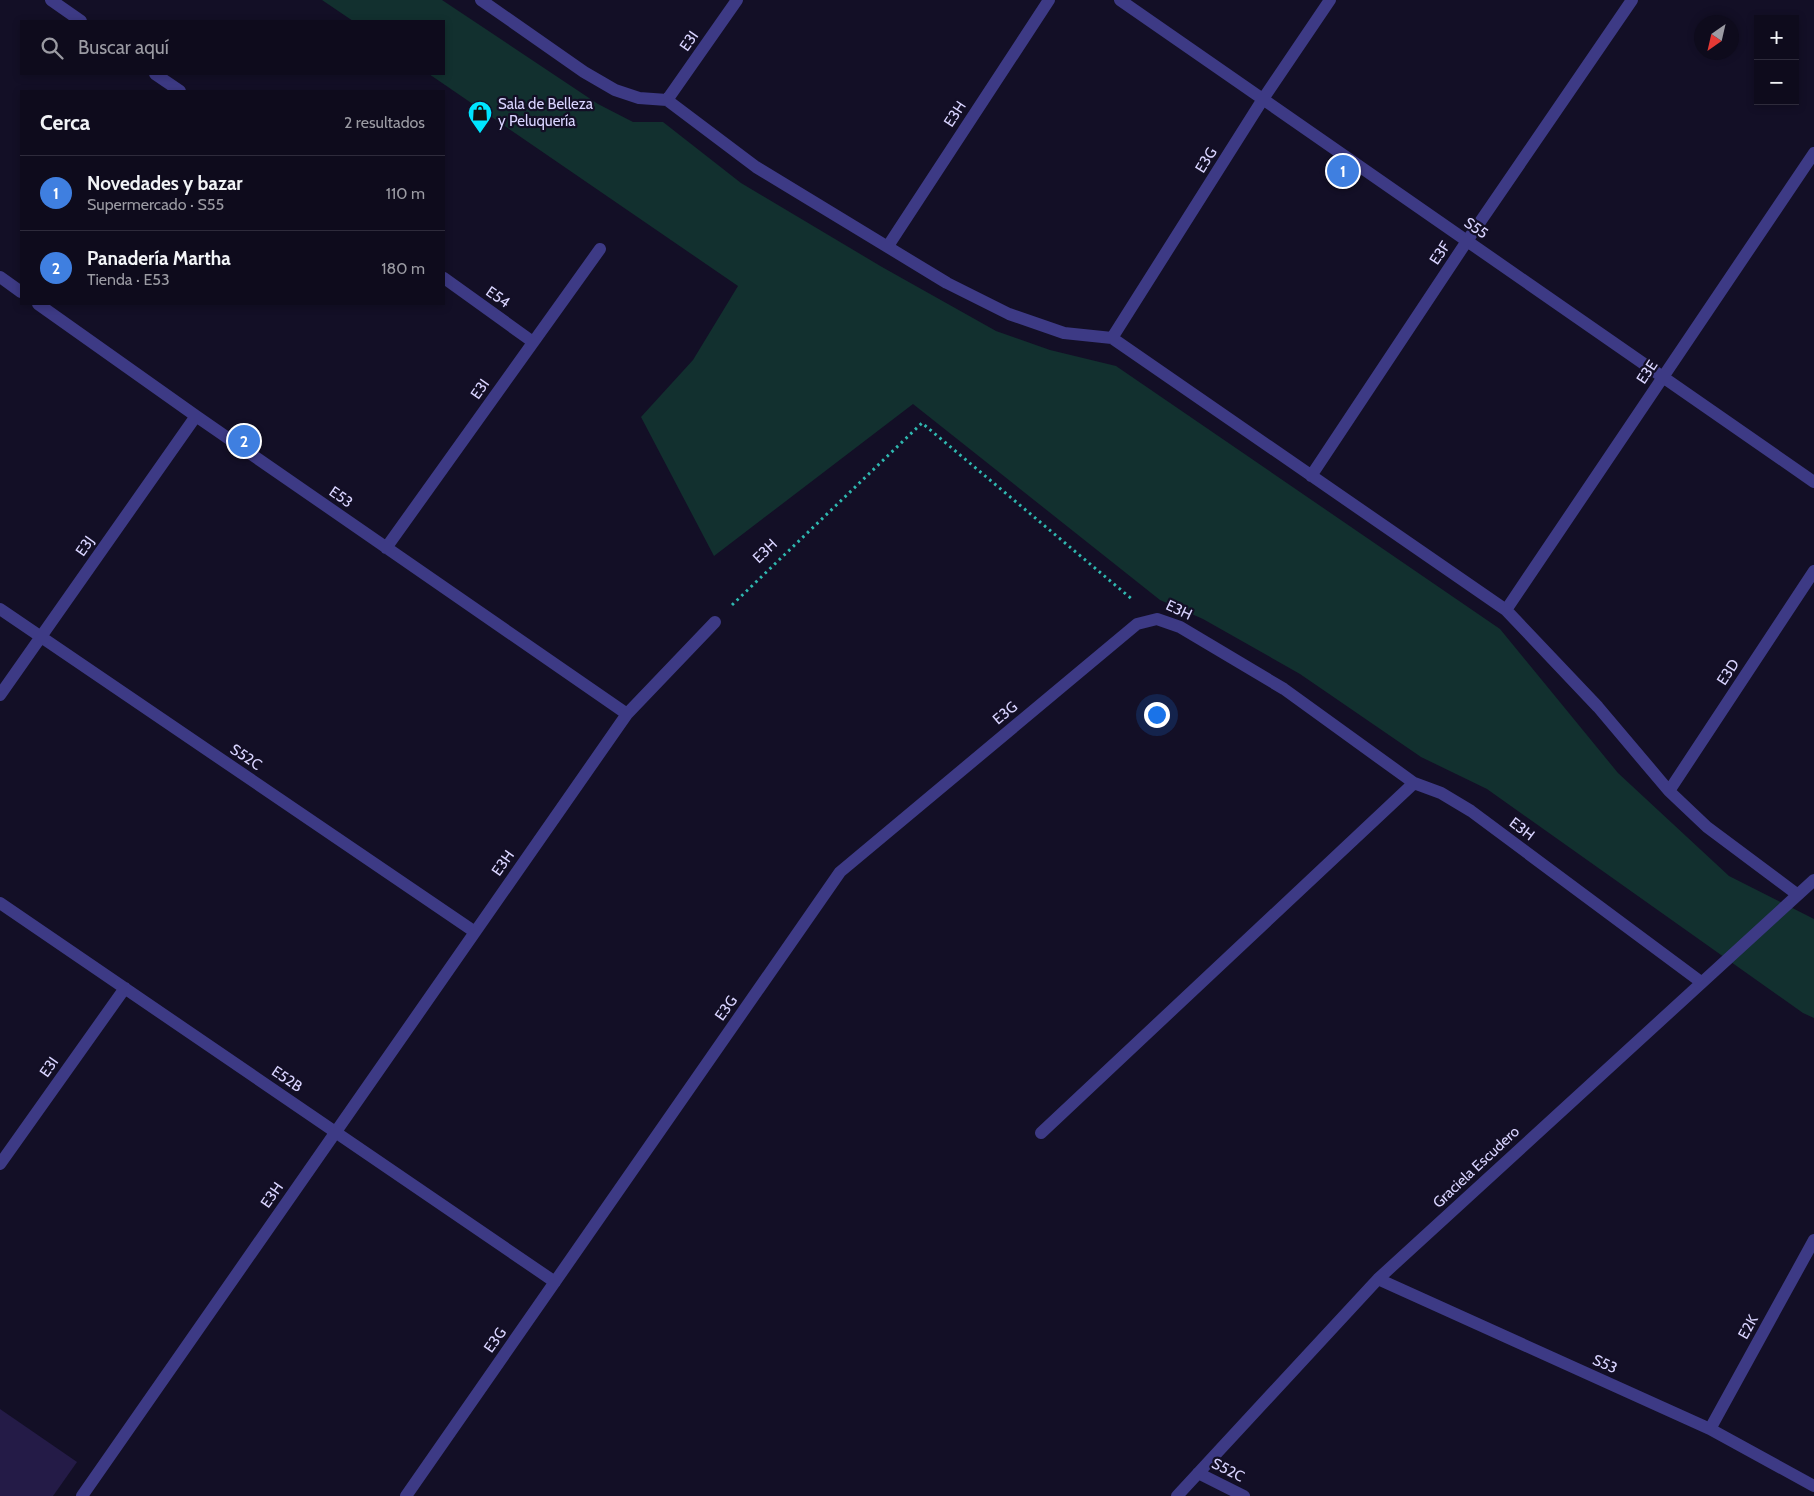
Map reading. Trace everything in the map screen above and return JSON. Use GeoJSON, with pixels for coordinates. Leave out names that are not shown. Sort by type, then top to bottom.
{"type":"FeatureCollection","features":[{"type":"Feature","properties":{"kind":"street"},"geometry":{"type":"LineString","coordinates":[[51,0],[80,20]]}},
{"type":"Feature","properties":{"kind":"street"},"geometry":{"type":"LineString","coordinates":[[481,0],[584,72],[615,90],[639,98],[667,100],[756,167],[947,283],[1009,314],[1064,333],[1112,338],[1506,610],[1598,707],[1669,791],[1707,827],[1798,895]]}},
{"type":"Feature","properties":{"kind":"street","name":"E3I"},"geometry":{"type":"LineString","coordinates":[[667,100],[737,0]]}},
{"type":"Feature","properties":{"kind":"street","name":"E3H"},"geometry":{"type":"LineString","coordinates":[[888,246],[1049,0]]}},
{"type":"Feature","properties":{"kind":"street","name":"S55"},"geometry":{"type":"LineString","coordinates":[[1120,0],[1814,482]]}},
{"type":"Feature","properties":{"kind":"street","name":"E3G"},"geometry":{"type":"LineString","coordinates":[[1112,338],[1263,99],[1330,0]]}},
{"type":"Feature","properties":{"kind":"street","name":"E3F"},"geometry":{"type":"LineString","coordinates":[[1311,476],[1467,241],[1632,0]]}},
{"type":"Feature","properties":{"kind":"street"},"geometry":{"type":"LineString","coordinates":[[156,75],[179,90]]}},
{"type":"Feature","properties":{"kind":"street","name":"E3E"},"geometry":{"type":"LineString","coordinates":[[1506,610],[1814,153]]}},
{"type":"Feature","properties":{"kind":"street","name":"E3I"},"geometry":{"type":"LineString","coordinates":[[386,548],[600,249]]}},
{"type":"Feature","properties":{"kind":"street"},"geometry":{"type":"LineString","coordinates":[[0,276],[20,291]]}},
{"type":"Feature","properties":{"kind":"street","name":"E54"},"geometry":{"type":"LineString","coordinates":[[445,279],[533,342]]}},
{"type":"Feature","properties":{"kind":"street","name":"E53"},"geometry":{"type":"LineString","coordinates":[[39,305],[196,416],[627,714]]}},
{"type":"Feature","properties":{"kind":"street","name":"E3J"},"geometry":{"type":"LineString","coordinates":[[0,694],[196,416]]}},
{"type":"Feature","properties":{"kind":"street","name":"E3D"},"geometry":{"type":"LineString","coordinates":[[1669,791],[1814,572]]}},
{"type":"Feature","properties":{"kind":"street","name":"S52C"},"geometry":{"type":"LineString","coordinates":[[0,609],[475,932]]}},
{"type":"Feature","properties":{"kind":"street","name":"E3H"},"geometry":{"type":"LineString","coordinates":[[1157,619],[1180,627],[1284,689],[1414,783],[1441,794],[1471,811],[1701,982]]}},
{"type":"Feature","properties":{"kind":"street","name":"E3G"},"geometry":{"type":"LineString","coordinates":[[406,1496],[840,872],[1137,624],[1157,619]]}},
{"type":"Feature","properties":{"kind":"street","name":"E3H"},"geometry":{"type":"LineString","coordinates":[[82,1496],[627,714],[716,622]]}},
{"type":"Feature","properties":{"kind":"street"},"geometry":{"type":"LineString","coordinates":[[1041,1133],[1414,783]]}},
{"type":"Feature","properties":{"kind":"street","name":"Graciela Escudero"},"geometry":{"type":"LineString","coordinates":[[1177,1496],[1378,1279],[1814,880]]}},
{"type":"Feature","properties":{"kind":"street","name":"E52B"},"geometry":{"type":"LineString","coordinates":[[0,903],[555,1282]]}},
{"type":"Feature","properties":{"kind":"street","name":"E3I"},"geometry":{"type":"LineString","coordinates":[[0,1164],[125,988]]}},
{"type":"Feature","properties":{"kind":"street","name":"E2K"},"geometry":{"type":"LineString","coordinates":[[1710,1429],[1814,1240]]}},
{"type":"Feature","properties":{"kind":"street","name":"S53"},"geometry":{"type":"LineString","coordinates":[[1378,1279],[1710,1429],[1814,1486]]}},
{"type":"Feature","properties":{"kind":"street","name":"S52C"},"geometry":{"type":"LineString","coordinates":[[1198,1472],[1244,1496]]}},
{"type":"Feature","properties":{"kind":"path","name":"E3H"},"geometry":{"type":"LineString","coordinates":[[716,622],[922,423],[1157,619]]}},
{"type":"Feature","properties":{"kind":"green space"},"geometry":{"type":"Polygon","coordinates":[[[322,0],[442,0],[598,104],[633,122],[663,122],[741,183],[882,267],[996,331],[1050,350],[1116,366],[1500,629],[1618,773],[1729,876],[1814,919],[1814,1018],[1803,1013],[1487,789],[1421,757],[1300,674],[1203,619],[1160,600],[913,404],[714,556],[641,417],[693,360],[738,286],[430,75],[445,75],[445,20],[352,20],[322,0]]]}},
{"type":"Feature","properties":{"kind":"building"},"geometry":{"type":"Polygon","coordinates":[[[0,1409],[77,1462],[53,1496],[0,1496],[0,1409]]]}},
{"type":"Feature","properties":{"kind":"place","name":"Sala de Belleza y Peluquería"},"geometry":{"type":"Point","coordinates":[480,134]}},
{"type":"Feature","properties":{"kind":"place","name":"Novedades y bazar"},"geometry":{"type":"Point","coordinates":[1343,171]}},
{"type":"Feature","properties":{"kind":"place","name":"Panadería Martha"},"geometry":{"type":"Point","coordinates":[244,441]}}]}
